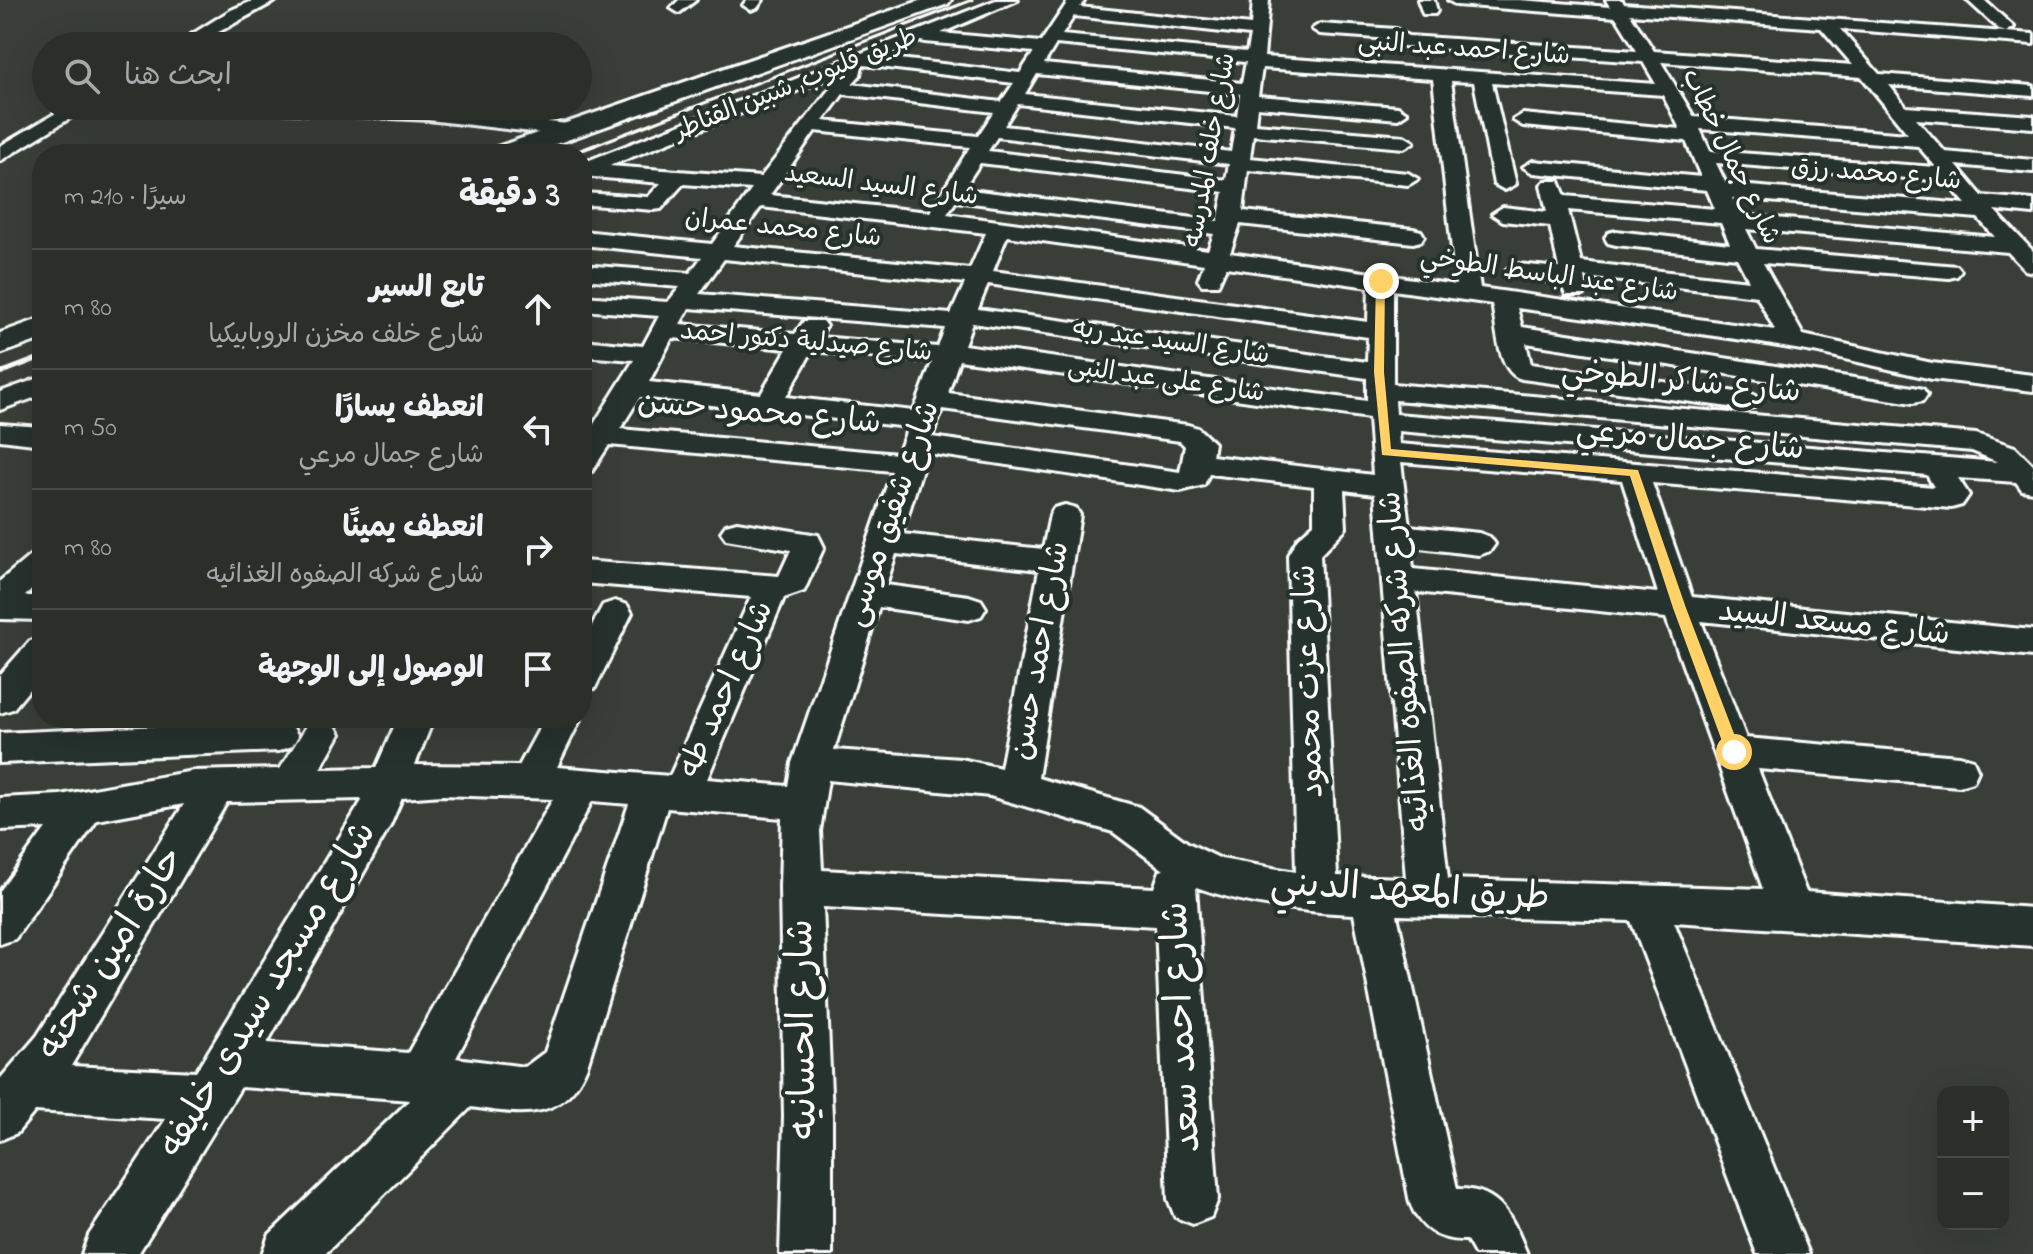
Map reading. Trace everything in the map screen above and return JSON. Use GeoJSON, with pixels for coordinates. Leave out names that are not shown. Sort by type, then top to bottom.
{"type":"FeatureCollection","features":[{"type":"Feature","properties":{"kind":"main road","name":"طريق قليوب, شبين القناطر"},"geometry":{"type":"LineString","coordinates":[[777,56],[803,43],[923,0]]}},
{"type":"Feature","properties":{"kind":"main road","name":"طريق قليوب, شبين القناطر"},"geometry":{"type":"LineString","coordinates":[[530,144],[941,0]]}},
{"type":"Feature","properties":{"kind":"main road"},"geometry":{"type":"LineString","coordinates":[[0,344],[32,332]]}},
{"type":"Feature","properties":{"kind":"street"},"geometry":{"type":"LineString","coordinates":[[205,32],[237,13],[269,0]]}},
{"type":"Feature","properties":{"kind":"street","name":"طريق قليوب, شبين القناطر"},"geometry":{"type":"LineString","coordinates":[[592,166],[850,71],[886,49],[1010,0]]}},
{"type":"Feature","properties":{"kind":"street","name":"شارع خلف المدرسه"},"geometry":{"type":"LineString","coordinates":[[1200,306],[1219,259],[1230,219],[1261,0]]}},
{"type":"Feature","properties":{"kind":"street"},"geometry":{"type":"LineString","coordinates":[[1456,0],[1554,7],[1691,7],[1769,19],[1861,26],[2033,29]]}},
{"type":"Feature","properties":{"kind":"street"},"geometry":{"type":"LineString","coordinates":[[1755,0],[1783,39]]}},
{"type":"Feature","properties":{"kind":"street"},"geometry":{"type":"LineString","coordinates":[[1975,0],[2006,27]]}},
{"type":"Feature","properties":{"kind":"street"},"geometry":{"type":"LineString","coordinates":[[1554,7],[1558,18],[1552,20],[1562,40]]}},
{"type":"Feature","properties":{"kind":"street","name":"شارع جمال خطاب"},"geometry":{"type":"LineString","coordinates":[[1617,7],[1700,152],[1746,254],[1793,340]]}},
{"type":"Feature","properties":{"kind":"street"},"geometry":{"type":"LineString","coordinates":[[1691,7],[1706,30]]}},
{"type":"Feature","properties":{"kind":"street"},"geometry":{"type":"LineString","coordinates":[[1841,9],[1883,44]]}},
{"type":"Feature","properties":{"kind":"street"},"geometry":{"type":"LineString","coordinates":[[951,23],[1027,77]]}},
{"type":"Feature","properties":{"kind":"street"},"geometry":{"type":"LineString","coordinates":[[1825,23],[1873,76],[1979,207],[2033,265]]}},
{"type":"Feature","properties":{"kind":"street"},"geometry":{"type":"LineString","coordinates":[[1927,27],[2033,39]]}},
{"type":"Feature","properties":{"kind":"street"},"geometry":{"type":"LineString","coordinates":[[1927,27],[1952,51]]}},
{"type":"Feature","properties":{"kind":"street"},"geometry":{"type":"LineString","coordinates":[[1403,28],[1472,54],[1562,40],[1651,62],[1782,80]]}},
{"type":"Feature","properties":{"kind":"street"},"geometry":{"type":"LineString","coordinates":[[917,37],[1027,77],[1247,110]]}},
{"type":"Feature","properties":{"kind":"street"},"geometry":{"type":"LineString","coordinates":[[1320,41],[1472,54],[1873,76],[2033,91]]}},
{"type":"Feature","properties":{"kind":"street","name":"شارع احمد عبد النبى"},"geometry":{"type":"LineString","coordinates":[[1247,110],[1320,41],[1441,75],[1472,54],[1651,62]]}},
{"type":"Feature","properties":{"kind":"street"},"geometry":{"type":"LineString","coordinates":[[886,49],[1027,77],[1247,110],[1398,106]]}},
{"type":"Feature","properties":{"kind":"street"},"geometry":{"type":"LineString","coordinates":[[1472,54],[1505,184]]}},
{"type":"Feature","properties":{"kind":"street"},"geometry":{"type":"LineString","coordinates":[[1651,62],[1853,54]]}},
{"type":"Feature","properties":{"kind":"street"},"geometry":{"type":"LineString","coordinates":[[1902,63],[1973,70],[1992,88]]}},
{"type":"Feature","properties":{"kind":"street"},"geometry":{"type":"LineString","coordinates":[[850,71],[1027,77],[1247,110],[1403,170],[1247,110],[1027,77],[850,71]]}},
{"type":"Feature","properties":{"kind":"street"},"geometry":{"type":"LineString","coordinates":[[592,451],[632,388],[678,305],[850,71]]}},
{"type":"Feature","properties":{"kind":"street"},"geometry":{"type":"LineString","coordinates":[[1441,75],[1469,294]]}},
{"type":"Feature","properties":{"kind":"street"},"geometry":{"type":"LineString","coordinates":[[933,219],[1027,77]]}},
{"type":"Feature","properties":{"kind":"street"},"geometry":{"type":"LineString","coordinates":[[824,106],[1027,77],[1247,110]]}},
{"type":"Feature","properties":{"kind":"street"},"geometry":{"type":"LineString","coordinates":[[810,125],[1027,77],[1247,110]]}},
{"type":"Feature","properties":{"kind":"street"},"geometry":{"type":"LineString","coordinates":[[1526,98],[1700,152]]}},
{"type":"Feature","properties":{"kind":"street"},"geometry":{"type":"LineString","coordinates":[[0,155],[58,120]]}},
{"type":"Feature","properties":{"kind":"street"},"geometry":{"type":"LineString","coordinates":[[480,120],[567,130]]}},
{"type":"Feature","properties":{"kind":"street"},"geometry":{"type":"LineString","coordinates":[[1523,120],[1700,152],[1953,175]]}},
{"type":"Feature","properties":{"kind":"street"},"geometry":{"type":"LineString","coordinates":[[1532,159],[1700,152],[1914,127],[2033,122]]}},
{"type":"Feature","properties":{"kind":"street"},"geometry":{"type":"LineString","coordinates":[[1914,127],[2033,136]]}},
{"type":"Feature","properties":{"kind":"street","name":"شارع محمد رزق"},"geometry":{"type":"LineString","coordinates":[[1700,152],[1979,207],[2033,207]]}},
{"type":"Feature","properties":{"kind":"street"},"geometry":{"type":"LineString","coordinates":[[1939,158],[2033,166]]}},
{"type":"Feature","properties":{"kind":"street","name":"شارع السيد السعيد"},"geometry":{"type":"LineString","coordinates":[[592,171],[678,177],[856,210],[999,229]]}},
{"type":"Feature","properties":{"kind":"street"},"geometry":{"type":"LineString","coordinates":[[592,198],[653,204],[678,177]]}},
{"type":"Feature","properties":{"kind":"street"},"geometry":{"type":"LineString","coordinates":[[955,186],[1230,219],[1413,236]]}},
{"type":"Feature","properties":{"kind":"street"},"geometry":{"type":"LineString","coordinates":[[1503,214],[1556,202],[2015,246]]}},
{"type":"Feature","properties":{"kind":"street"},"geometry":{"type":"LineString","coordinates":[[1556,202],[1580,310]]}},
{"type":"Feature","properties":{"kind":"street"},"geometry":{"type":"LineString","coordinates":[[826,261],[856,210]]}},
{"type":"Feature","properties":{"kind":"street","name":"شارع عبد الباسط الطوخي"},"geometry":{"type":"LineString","coordinates":[[999,229],[1793,340],[1897,365],[2033,383]]}},
{"type":"Feature","properties":{"kind":"street","name":"شارع شفيق موسى"},"geometry":{"type":"LineString","coordinates":[[807,783],[865,594],[920,432],[999,229]]}},
{"type":"Feature","properties":{"kind":"street"},"geometry":{"type":"LineString","coordinates":[[1616,238],[1746,254],[1949,271]]}},
{"type":"Feature","properties":{"kind":"street","name":"شارع محمد عمران"},"geometry":{"type":"LineString","coordinates":[[592,239],[979,277],[1379,331]]}},
{"type":"Feature","properties":{"kind":"street"},"geometry":{"type":"LineString","coordinates":[[1518,271],[1766,290]]}},
{"type":"Feature","properties":{"kind":"street"},"geometry":{"type":"LineString","coordinates":[[592,275],[678,305]]}},
{"type":"Feature","properties":{"kind":"street","name":"شارع شركه الصفوه الغذائيه"},"geometry":{"type":"LineString","coordinates":[[1381,281],[1382,409],[1429,898]]}},
{"type":"Feature","properties":{"kind":"street"},"geometry":{"type":"LineString","coordinates":[[1503,298],[1518,366],[1526,372],[1936,444],[2030,478]]}},
{"type":"Feature","properties":{"kind":"street"},"geometry":{"type":"LineString","coordinates":[[592,303],[821,311],[955,336]]}},
{"type":"Feature","properties":{"kind":"street","name":"شارع صيدلية دكتور احمد"},"geometry":{"type":"LineString","coordinates":[[678,305],[803,343],[955,336]]}},
{"type":"Feature","properties":{"kind":"street"},"geometry":{"type":"LineString","coordinates":[[769,403],[821,311]]}},
{"type":"Feature","properties":{"kind":"street"},"geometry":{"type":"LineString","coordinates":[[1510,333],[1913,395]]}},
{"type":"Feature","properties":{"kind":"street","name":"شارع على عبد النبى"},"geometry":{"type":"LineString","coordinates":[[955,336],[1382,409]]}},
{"type":"Feature","properties":{"kind":"street","name":"شارع السيد عبد ربه"},"geometry":{"type":"LineString","coordinates":[[955,336],[1382,409]]}},
{"type":"Feature","properties":{"kind":"street"},"geometry":{"type":"LineString","coordinates":[[592,349],[650,354]]}},
{"type":"Feature","properties":{"kind":"street"},"geometry":{"type":"LineString","coordinates":[[1897,365],[1936,444]]}},
{"type":"Feature","properties":{"kind":"street"},"geometry":{"type":"LineString","coordinates":[[632,388],[769,403],[1180,482],[1197,461]]}},
{"type":"Feature","properties":{"kind":"street"},"geometry":{"type":"LineString","coordinates":[[1382,409],[1936,444],[1976,443],[2005,453],[2030,478]]}},
{"type":"Feature","properties":{"kind":"street","name":"شارع جمال مرعي"},"geometry":{"type":"LineString","coordinates":[[1382,409],[1634,473],[1951,498],[1954,495],[1936,444]]}},
{"type":"Feature","properties":{"kind":"street"},"geometry":{"type":"LineString","coordinates":[[0,432],[32,435]]}},
{"type":"Feature","properties":{"kind":"street"},"geometry":{"type":"LineString","coordinates":[[920,432],[1188,434],[1197,461]]}},
{"type":"Feature","properties":{"kind":"street","name":"شارع محمود حسن"},"geometry":{"type":"LineString","coordinates":[[603,436],[920,432]]}},
{"type":"Feature","properties":{"kind":"street"},"geometry":{"type":"LineString","coordinates":[[1197,461],[1389,486]]}},
{"type":"Feature","properties":{"kind":"street"},"geometry":{"type":"LineString","coordinates":[[1634,473],[1679,608],[1792,910]]}},
{"type":"Feature","properties":{"kind":"street","name":"شارع عزت محمود"},"geometry":{"type":"LineString","coordinates":[[1317,894],[1304,555],[1309,545],[1330,528],[1329,479]]}},
{"type":"Feature","properties":{"kind":"street","name":"شارع احمد حسن"},"geometry":{"type":"LineString","coordinates":[[1017,787],[1065,515]]}},
{"type":"Feature","properties":{"kind":"street","name":"شارع احمد طه"},"geometry":{"type":"LineString","coordinates":[[12,1102],[218,1080],[441,1080],[525,1091],[541,1087],[555,1078],[564,1066],[667,791],[782,585],[808,547],[807,542],[737,532]]}},
{"type":"Feature","properties":{"kind":"street"},"geometry":{"type":"LineString","coordinates":[[1393,535],[1479,544]]}},
{"type":"Feature","properties":{"kind":"street"},"geometry":{"type":"LineString","coordinates":[[882,542],[1057,561]]}},
{"type":"Feature","properties":{"kind":"street"},"geometry":{"type":"LineString","coordinates":[[0,599],[32,572]]}},
{"type":"Feature","properties":{"kind":"street"},"geometry":{"type":"LineString","coordinates":[[592,573],[782,585]]}},
{"type":"Feature","properties":{"kind":"street","name":"شارع مسعد السيد"},"geometry":{"type":"LineString","coordinates":[[1397,579],[2033,643]]}},
{"type":"Feature","properties":{"kind":"street"},"geometry":{"type":"LineString","coordinates":[[865,594],[969,608]]}},
{"type":"Feature","properties":{"kind":"street"},"geometry":{"type":"LineString","coordinates":[[0,607],[32,608]]}},
{"type":"Feature","properties":{"kind":"street"},"geometry":{"type":"LineString","coordinates":[[592,659],[615,613]]}},
{"type":"Feature","properties":{"kind":"street"},"geometry":{"type":"LineString","coordinates":[[0,699],[32,662]]}},
{"type":"Feature","properties":{"kind":"street","name":"شارع مسجد سيدى خليفه"},"geometry":{"type":"LineString","coordinates":[[108,1254],[218,1080],[376,814],[412,728]]}},
{"type":"Feature","properties":{"kind":"street"},"geometry":{"type":"LineString","coordinates":[[530,782],[558,728]]}},
{"type":"Feature","properties":{"kind":"street"},"geometry":{"type":"LineString","coordinates":[[0,748],[111,731],[258,730]]}},
{"type":"Feature","properties":{"kind":"street"},"geometry":{"type":"LineString","coordinates":[[290,786],[321,734]]}},
{"type":"Feature","properties":{"kind":"street"},"geometry":{"type":"LineString","coordinates":[[1734,752],[1959,771]]}},
{"type":"Feature","properties":{"kind":"street","name":"طريق المعهد الديني"},"geometry":{"type":"LineString","coordinates":[[0,814],[84,807],[152,792],[216,786],[442,779],[581,784],[667,791],[961,775],[1017,787],[1125,819],[1191,866],[1229,880],[1317,894],[1645,903],[2033,927]]}},
{"type":"Feature","properties":{"kind":"street","name":"شارع الحسانيه"},"geometry":{"type":"LineString","coordinates":[[806,1254],[808,1117],[800,831],[807,783]]}},
{"type":"Feature","properties":{"kind":"street"},"geometry":{"type":"LineString","coordinates":[[288,1254],[441,1080],[581,784]]}},
{"type":"Feature","properties":{"kind":"street","name":"حارة امين شحته"},"geometry":{"type":"LineString","coordinates":[[12,1102],[53,1052],[78,1014],[216,786]]}},
{"type":"Feature","properties":{"kind":"street"},"geometry":{"type":"LineString","coordinates":[[0,925],[84,807]]}},
{"type":"Feature","properties":{"kind":"street","name":"شارع احمد سعد"},"geometry":{"type":"LineString","coordinates":[[1174,855],[1193,1199]]}},
{"type":"Feature","properties":{"kind":"street"},"geometry":{"type":"LineString","coordinates":[[801,887],[1176,908]]}},
{"type":"Feature","properties":{"kind":"street"},"geometry":{"type":"LineString","coordinates":[[1372,897],[1435,1203],[1448,1213],[1481,1216],[1494,1231],[1501,1254]]}},
{"type":"Feature","properties":{"kind":"street"},"geometry":{"type":"LineString","coordinates":[[1645,903],[1783,1254]]}},
{"type":"Feature","properties":{"kind":"railway"},"geometry":{"type":"LineString","coordinates":[[592,146],[972,0]]}},
{"type":"Feature","properties":{"kind":"railway"},"geometry":{"type":"LineString","coordinates":[[0,373],[32,361]]}},
{"type":"Feature","properties":{"kind":"route"},"geometry":{"type":"LineString","coordinates":[[1381,281],[1379,372],[1386,452],[1634,473],[1679,608],[1734,752]]}}]}
